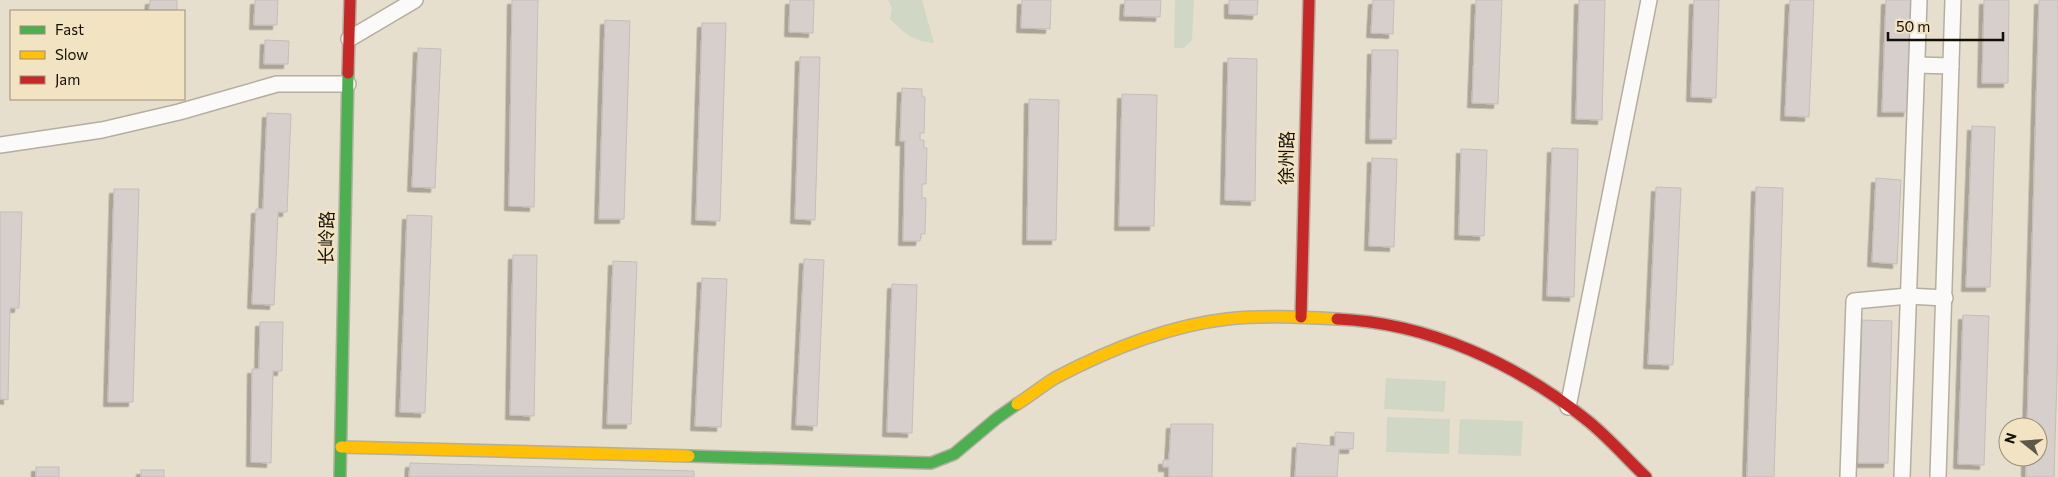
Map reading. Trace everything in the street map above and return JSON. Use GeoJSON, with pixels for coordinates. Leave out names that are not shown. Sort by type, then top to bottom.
{"type":"FeatureCollection","features":[{"type":"Feature","properties":{"kind":"street","name":"长岭路"},"geometry":{"type":"LineString","coordinates":[[340,477],[350,0]]}},
{"type":"Feature","properties":{"kind":"street"},"geometry":{"type":"LineString","coordinates":[[349,39],[415,0]]}},
{"type":"Feature","properties":{"kind":"street","name":"徐州路"},"geometry":{"type":"LineString","coordinates":[[1301,317],[1309,0]]}},
{"type":"Feature","properties":{"kind":"street"},"geometry":{"type":"LineString","coordinates":[[1568,406],[1649,0]]}},
{"type":"Feature","properties":{"kind":"street"},"geometry":{"type":"LineString","coordinates":[[1902,477],[1919,0]]}},
{"type":"Feature","properties":{"kind":"street"},"geometry":{"type":"LineString","coordinates":[[1938,477],[1954,0]]}},
{"type":"Feature","properties":{"kind":"street"},"geometry":{"type":"LineString","coordinates":[[1917,65],[1952,66]]}},
{"type":"Feature","properties":{"kind":"street"},"geometry":{"type":"LineString","coordinates":[[0,145],[102,130],[180,112],[277,84],[348,84]]}},
{"type":"Feature","properties":{"kind":"street"},"geometry":{"type":"LineString","coordinates":[[1848,477],[1854,302],[1908,296],[1944,298]]}},
{"type":"Feature","properties":{"kind":"street"},"geometry":{"type":"LineString","coordinates":[[341,447],[931,463],[954,454],[997,418],[1054,379],[1108,353],[1177,328],[1227,319],[1301,317],[1344,319],[1402,328],[1466,347],[1532,380],[1590,422],[1646,477]]}},
{"type":"Feature","properties":{"kind":"green space"},"geometry":{"type":"Polygon","coordinates":[[[887,0],[922,0],[934,43],[920,41],[900,29],[890,19],[892,9],[887,0]]]}},
{"type":"Feature","properties":{"kind":"green space"},"geometry":{"type":"Polygon","coordinates":[[[1175,0],[1194,0],[1192,40],[1184,48],[1174,48],[1175,0]]]}},
{"type":"Feature","properties":{"kind":"green space"},"geometry":{"type":"Polygon","coordinates":[[[1386,378],[1446,381],[1444,412],[1384,409],[1386,378]]]}},
{"type":"Feature","properties":{"kind":"green space"},"geometry":{"type":"Polygon","coordinates":[[[1387,417],[1450,419],[1449,454],[1386,452],[1387,417]]]}},
{"type":"Feature","properties":{"kind":"green space"},"geometry":{"type":"Polygon","coordinates":[[[1460,419],[1523,421],[1521,456],[1458,454],[1460,419]]]}},
{"type":"Feature","properties":{"kind":"building"},"geometry":{"type":"Polygon","coordinates":[[[150,0],[177,0],[177,10],[149,10],[150,0]]]}},
{"type":"Feature","properties":{"kind":"building"},"geometry":{"type":"Polygon","coordinates":[[[255,0],[278,0],[277,25],[254,25],[255,0]]]}},
{"type":"Feature","properties":{"kind":"building"},"geometry":{"type":"Polygon","coordinates":[[[512,0],[538,0],[534,207],[509,206],[512,0]]]}},
{"type":"Feature","properties":{"kind":"building"},"geometry":{"type":"Polygon","coordinates":[[[790,0],[814,0],[813,33],[789,32],[790,0]]]}},
{"type":"Feature","properties":{"kind":"building"},"geometry":{"type":"Polygon","coordinates":[[[1022,0],[1051,0],[1050,29],[1021,28],[1022,0]]]}},
{"type":"Feature","properties":{"kind":"building"},"geometry":{"type":"Polygon","coordinates":[[[1125,0],[1161,0],[1160,17],[1124,16],[1125,0]]]}},
{"type":"Feature","properties":{"kind":"building"},"geometry":{"type":"Polygon","coordinates":[[[1229,0],[1258,0],[1257,15],[1229,14],[1229,0]]]}},
{"type":"Feature","properties":{"kind":"building"},"geometry":{"type":"Polygon","coordinates":[[[1373,0],[1394,0],[1393,34],[1371,33],[1373,0]]]}},
{"type":"Feature","properties":{"kind":"building"},"geometry":{"type":"Polygon","coordinates":[[[1476,0],[1502,0],[1498,104],[1472,103],[1476,0]]]}},
{"type":"Feature","properties":{"kind":"building"},"geometry":{"type":"Polygon","coordinates":[[[1579,0],[1605,0],[1602,120],[1576,119],[1579,0]]]}},
{"type":"Feature","properties":{"kind":"building"},"geometry":{"type":"Polygon","coordinates":[[[1694,0],[1719,0],[1716,98],[1691,97],[1694,0]]]}},
{"type":"Feature","properties":{"kind":"building"},"geometry":{"type":"Polygon","coordinates":[[[1790,0],[1814,0],[1809,117],[1785,116],[1790,0]]]}},
{"type":"Feature","properties":{"kind":"building"},"geometry":{"type":"Polygon","coordinates":[[[1886,0],[1912,0],[1908,112],[1882,112],[1886,0]]]}},
{"type":"Feature","properties":{"kind":"building"},"geometry":{"type":"Polygon","coordinates":[[[1984,0],[2009,0],[2008,83],[1982,83],[1984,0]]]}},
{"type":"Feature","properties":{"kind":"building"},"geometry":{"type":"Polygon","coordinates":[[[2039,0],[2058,0],[2058,342],[2054,477],[2026,477],[2026,467],[2048,467],[2048,417],[2027,417],[2039,0]]]}},
{"type":"Feature","properties":{"kind":"building"},"geometry":{"type":"Polygon","coordinates":[[[605,20],[630,21],[624,219],[599,219],[605,20]]]}},
{"type":"Feature","properties":{"kind":"building"},"geometry":{"type":"Polygon","coordinates":[[[702,23],[726,23],[720,221],[696,220],[702,23]]]}},
{"type":"Feature","properties":{"kind":"building"},"geometry":{"type":"Polygon","coordinates":[[[265,40],[289,41],[288,64],[264,64],[265,40]]]}},
{"type":"Feature","properties":{"kind":"building"},"geometry":{"type":"Polygon","coordinates":[[[418,48],[441,49],[435,188],[412,187],[418,48]]]}},
{"type":"Feature","properties":{"kind":"building"},"geometry":{"type":"Polygon","coordinates":[[[1372,50],[1398,50],[1396,139],[1370,139],[1372,50]]]}},
{"type":"Feature","properties":{"kind":"building"},"geometry":{"type":"Polygon","coordinates":[[[800,57],[820,57],[815,220],[795,219],[800,57]]]}},
{"type":"Feature","properties":{"kind":"building"},"geometry":{"type":"Polygon","coordinates":[[[1228,58],[1257,59],[1255,201],[1225,200],[1228,58]]]}},
{"type":"Feature","properties":{"kind":"building"},"geometry":{"type":"Polygon","coordinates":[[[902,88],[922,89],[922,97],[925,97],[924,133],[920,133],[920,140],[924,140],[924,148],[927,148],[926,184],[922,184],[922,198],[926,198],[925,234],[921,234],[920,241],[903,241],[905,141],[900,141],[902,88]]]}},
{"type":"Feature","properties":{"kind":"building"},"geometry":{"type":"Polygon","coordinates":[[[1122,94],[1157,95],[1154,226],[1119,226],[1122,94]]]}},
{"type":"Feature","properties":{"kind":"building"},"geometry":{"type":"Polygon","coordinates":[[[1029,99],[1059,100],[1056,240],[1027,240],[1029,99]]]}},
{"type":"Feature","properties":{"kind":"building"},"geometry":{"type":"Polygon","coordinates":[[[267,113],[291,114],[287,212],[278,212],[274,305],[252,304],[256,209],[263,209],[267,113]]]}},
{"type":"Feature","properties":{"kind":"building"},"geometry":{"type":"Polygon","coordinates":[[[1972,126],[1995,127],[1990,287],[1966,287],[1972,126]]]}},
{"type":"Feature","properties":{"kind":"building"},"geometry":{"type":"Polygon","coordinates":[[[1552,148],[1578,149],[1574,297],[1547,296],[1552,148]]]}},
{"type":"Feature","properties":{"kind":"building"},"geometry":{"type":"Polygon","coordinates":[[[1461,149],[1487,150],[1484,236],[1459,235],[1461,149]]]}},
{"type":"Feature","properties":{"kind":"building"},"geometry":{"type":"Polygon","coordinates":[[[1372,158],[1397,159],[1394,247],[1369,246],[1372,158]]]}},
{"type":"Feature","properties":{"kind":"building"},"geometry":{"type":"Polygon","coordinates":[[[1876,178],[1901,180],[1897,264],[1872,262],[1876,178]]]}},
{"type":"Feature","properties":{"kind":"building"},"geometry":{"type":"Polygon","coordinates":[[[1656,187],[1681,188],[1673,365],[1648,364],[1656,187]]]}},
{"type":"Feature","properties":{"kind":"building"},"geometry":{"type":"Polygon","coordinates":[[[1756,187],[1783,188],[1774,477],[1747,477],[1756,187]]]}},
{"type":"Feature","properties":{"kind":"building"},"geometry":{"type":"Polygon","coordinates":[[[114,189],[139,189],[133,402],[108,402],[114,189]]]}},
{"type":"Feature","properties":{"kind":"building"},"geometry":{"type":"Polygon","coordinates":[[[0,212],[22,212],[19,308],[10,308],[8,400],[0,399],[0,212]]]}},
{"type":"Feature","properties":{"kind":"building"},"geometry":{"type":"Polygon","coordinates":[[[407,215],[432,216],[425,413],[400,412],[407,215]]]}},
{"type":"Feature","properties":{"kind":"building"},"geometry":{"type":"Polygon","coordinates":[[[513,255],[537,255],[534,416],[510,415],[513,255]]]}},
{"type":"Feature","properties":{"kind":"building"},"geometry":{"type":"Polygon","coordinates":[[[804,259],[824,260],[817,426],[796,425],[804,259]]]}},
{"type":"Feature","properties":{"kind":"building"},"geometry":{"type":"Polygon","coordinates":[[[613,261],[637,262],[631,424],[607,424],[613,261]]]}},
{"type":"Feature","properties":{"kind":"building"},"geometry":{"type":"Polygon","coordinates":[[[702,278],[727,279],[721,427],[695,426],[702,278]]]}},
{"type":"Feature","properties":{"kind":"building"},"geometry":{"type":"Polygon","coordinates":[[[892,284],[917,285],[912,433],[887,432],[892,284]]]}},
{"type":"Feature","properties":{"kind":"building"},"geometry":{"type":"Polygon","coordinates":[[[1963,315],[1989,316],[1984,465],[1958,464],[1963,315]]]}},
{"type":"Feature","properties":{"kind":"building"},"geometry":{"type":"Polygon","coordinates":[[[1862,320],[1892,321],[1888,463],[1858,463],[1862,320]]]}},
{"type":"Feature","properties":{"kind":"building"},"geometry":{"type":"Polygon","coordinates":[[[260,322],[283,322],[282,371],[273,371],[271,463],[251,462],[252,369],[259,369],[260,322]]]}},
{"type":"Feature","properties":{"kind":"building"},"geometry":{"type":"Polygon","coordinates":[[[1171,424],[1213,424],[1212,477],[1169,477],[1169,467],[1163,467],[1163,460],[1169,460],[1171,424]]]}},
{"type":"Feature","properties":{"kind":"building"},"geometry":{"type":"Polygon","coordinates":[[[1335,432],[1354,433],[1353,449],[1339,449],[1337,477],[1295,477],[1297,443],[1335,446],[1335,432]]]}},
{"type":"Feature","properties":{"kind":"building"},"geometry":{"type":"Polygon","coordinates":[[[410,463],[694,471],[694,477],[409,477],[410,463]]]}},
{"type":"Feature","properties":{"kind":"building"},"geometry":{"type":"Polygon","coordinates":[[[36,467],[59,467],[59,477],[36,477],[36,467]]]}},
{"type":"Feature","properties":{"kind":"building"},"geometry":{"type":"Polygon","coordinates":[[[141,470],[164,470],[164,477],[141,477],[141,470]]]}},
{"type":"Feature","properties":{"kind":"traffic: fast"},"geometry":{"type":"LineString","coordinates":[[340,477],[348,73]]}},
{"type":"Feature","properties":{"kind":"traffic: fast"},"geometry":{"type":"LineString","coordinates":[[689,456],[931,463],[954,454],[1017,404]]}},
{"type":"Feature","properties":{"kind":"traffic: slow"},"geometry":{"type":"LineString","coordinates":[[1017,404],[1055,378],[1096,358],[1160,333],[1182,327],[1205,322],[1254,317],[1337,319]]}},
{"type":"Feature","properties":{"kind":"traffic: slow"},"geometry":{"type":"LineString","coordinates":[[341,447],[689,456]]}},
{"type":"Feature","properties":{"kind":"traffic: jam"},"geometry":{"type":"LineString","coordinates":[[348,73],[350,0]]}},
{"type":"Feature","properties":{"kind":"traffic: jam"},"geometry":{"type":"LineString","coordinates":[[1301,317],[1309,0]]}},
{"type":"Feature","properties":{"kind":"traffic: jam"},"geometry":{"type":"LineString","coordinates":[[1337,319],[1371,322],[1438,338],[1502,365],[1561,400],[1611,441],[1646,477]]}}]}
